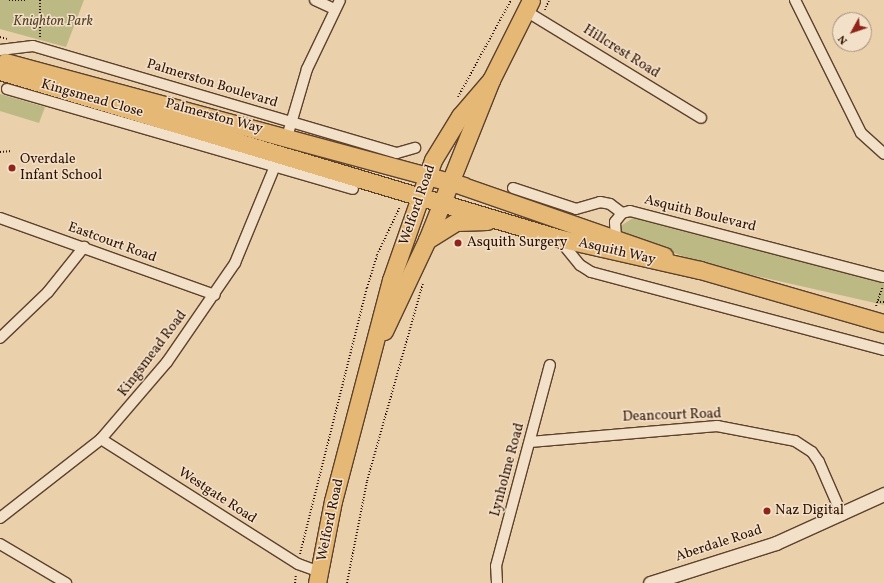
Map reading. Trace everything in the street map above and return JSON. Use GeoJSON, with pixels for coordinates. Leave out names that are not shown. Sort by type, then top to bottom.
{"type":"FeatureCollection","features":[{"type":"Feature","properties":{"kind":"main road","name":"Welford Road"},"geometry":{"type":"LineString","coordinates":[[376,345],[427,240],[448,182],[491,80],[529,5]]}},
{"type":"Feature","properties":{"kind":"main road","name":"Palmerston Way"},"geometry":{"type":"LineString","coordinates":[[0,61],[289,129],[427,176]]}},
{"type":"Feature","properties":{"kind":"main road","name":"Palmerston Way"},"geometry":{"type":"LineString","coordinates":[[0,72],[420,195]]}},
{"type":"Feature","properties":{"kind":"main road","name":"Welford Road"},"geometry":{"type":"LineString","coordinates":[[319,579],[333,501],[376,345],[383,304],[420,195],[433,160],[460,116],[491,80]]}},
{"type":"Feature","properties":{"kind":"main road"},"geometry":{"type":"LineString","coordinates":[[289,129],[289,148],[330,169]]}},
{"type":"Feature","properties":{"kind":"main road","name":"Asquith Way"},"geometry":{"type":"LineString","coordinates":[[427,176],[616,237],[700,270]]}},
{"type":"Feature","properties":{"kind":"main road","name":"Asquith Way"},"geometry":{"type":"LineString","coordinates":[[420,195],[558,238],[700,270],[884,323]]}},
{"type":"Feature","properties":{"kind":"main road"},"geometry":{"type":"LineString","coordinates":[[427,240],[456,222],[500,221]]}},
{"type":"Feature","properties":{"kind":"street"},"geometry":{"type":"LineString","coordinates":[[315,0],[334,9]]}},
{"type":"Feature","properties":{"kind":"street"},"geometry":{"type":"LineString","coordinates":[[289,129],[307,69],[334,9],[340,0]]}},
{"type":"Feature","properties":{"kind":"street"},"geometry":{"type":"LineString","coordinates":[[795,0],[861,133],[884,154]]}},
{"type":"Feature","properties":{"kind":"street","name":"Hillcrest Road"},"geometry":{"type":"LineString","coordinates":[[529,5],[701,118]]}},
{"type":"Feature","properties":{"kind":"street","name":"Palmerston Boulevard"},"geometry":{"type":"LineString","coordinates":[[0,50],[17,46],[40,48],[289,129],[397,153],[415,148]]}},
{"type":"Feature","properties":{"kind":"street","name":"Kingsmead Close"},"geometry":{"type":"LineString","coordinates":[[7,89],[353,189]]}},
{"type":"Feature","properties":{"kind":"street","name":"Kingsmead Road"},"geometry":{"type":"LineString","coordinates":[[0,518],[101,439],[162,368],[215,295],[235,263],[275,166]]}},
{"type":"Feature","properties":{"kind":"street","name":"Asquith Boulevard"},"geometry":{"type":"LineString","coordinates":[[513,188],[576,209],[600,202],[622,213],[630,211],[884,277]]}},
{"type":"Feature","properties":{"kind":"street"},"geometry":{"type":"LineString","coordinates":[[616,237],[615,222],[622,213]]}},
{"type":"Feature","properties":{"kind":"street","name":"Eastcourt Road"},"geometry":{"type":"LineString","coordinates":[[0,218],[215,295]]}},
{"type":"Feature","properties":{"kind":"street"},"geometry":{"type":"LineString","coordinates":[[558,238],[580,265],[591,272],[884,350]]}},
{"type":"Feature","properties":{"kind":"street"},"geometry":{"type":"LineString","coordinates":[[0,338],[48,292],[84,247]]}},
{"type":"Feature","properties":{"kind":"street","name":"Lynholme Road"},"geometry":{"type":"LineString","coordinates":[[497,583],[496,566],[550,365]]}},
{"type":"Feature","properties":{"kind":"street","name":"Deancourt Road"},"geometry":{"type":"LineString","coordinates":[[530,442],[717,426],[795,441],[812,452],[819,462],[842,515]]}},
{"type":"Feature","properties":{"kind":"street","name":"Westgate Road"},"geometry":{"type":"LineString","coordinates":[[101,439],[298,564],[319,579]]}},
{"type":"Feature","properties":{"kind":"street","name":"Aberdale Road"},"geometry":{"type":"LineString","coordinates":[[650,583],[776,543],[842,515],[884,494]]}},
{"type":"Feature","properties":{"kind":"street"},"geometry":{"type":"LineString","coordinates":[[0,544],[66,583]]}},
{"type":"Feature","properties":{"kind":"path"},"geometry":{"type":"LineString","coordinates":[[9,0],[26,0]]}},
{"type":"Feature","properties":{"kind":"path"},"geometry":{"type":"LineString","coordinates":[[40,0],[40,48]]}},
{"type":"Feature","properties":{"kind":"path"},"geometry":{"type":"LineString","coordinates":[[455,102],[511,0]]}},
{"type":"Feature","properties":{"kind":"path"},"geometry":{"type":"LineString","coordinates":[[0,152],[12,151]]}},
{"type":"Feature","properties":{"kind":"path"},"geometry":{"type":"LineString","coordinates":[[295,583],[298,564],[367,288],[377,255],[400,206]]}},
{"type":"Feature","properties":{"kind":"path"},"geometry":{"type":"LineString","coordinates":[[347,583],[366,481],[425,274]]}},
{"type":"Feature","properties":{"kind":"path"},"geometry":{"type":"LineString","coordinates":[[876,306],[884,282]]}},
{"type":"Feature","properties":{"kind":"path"},"geometry":{"type":"LineString","coordinates":[[877,302],[884,302]]}},
{"type":"Feature","properties":{"kind":"green space","name":"Knighton Park"},"geometry":{"type":"Polygon","coordinates":[[[0,0],[84,0],[66,47],[0,29],[0,0]]]}},
{"type":"Feature","properties":{"kind":"green space"},"geometry":{"type":"Polygon","coordinates":[[[0,94],[45,107],[39,123],[0,111],[0,94]]]}},
{"type":"Feature","properties":{"kind":"green space"},"geometry":{"type":"Polygon","coordinates":[[[633,218],[884,283],[884,305],[703,264],[623,233],[619,227],[633,218]]]}},
{"type":"Feature","properties":{"kind":"place","name":"Overdale Infant School"},"geometry":{"type":"Point","coordinates":[12,168]}},
{"type":"Feature","properties":{"kind":"place","name":"Asquith Surgery"},"geometry":{"type":"Point","coordinates":[458,243]}},
{"type":"Feature","properties":{"kind":"place","name":"Naz Digital"},"geometry":{"type":"Point","coordinates":[767,511]}}]}
